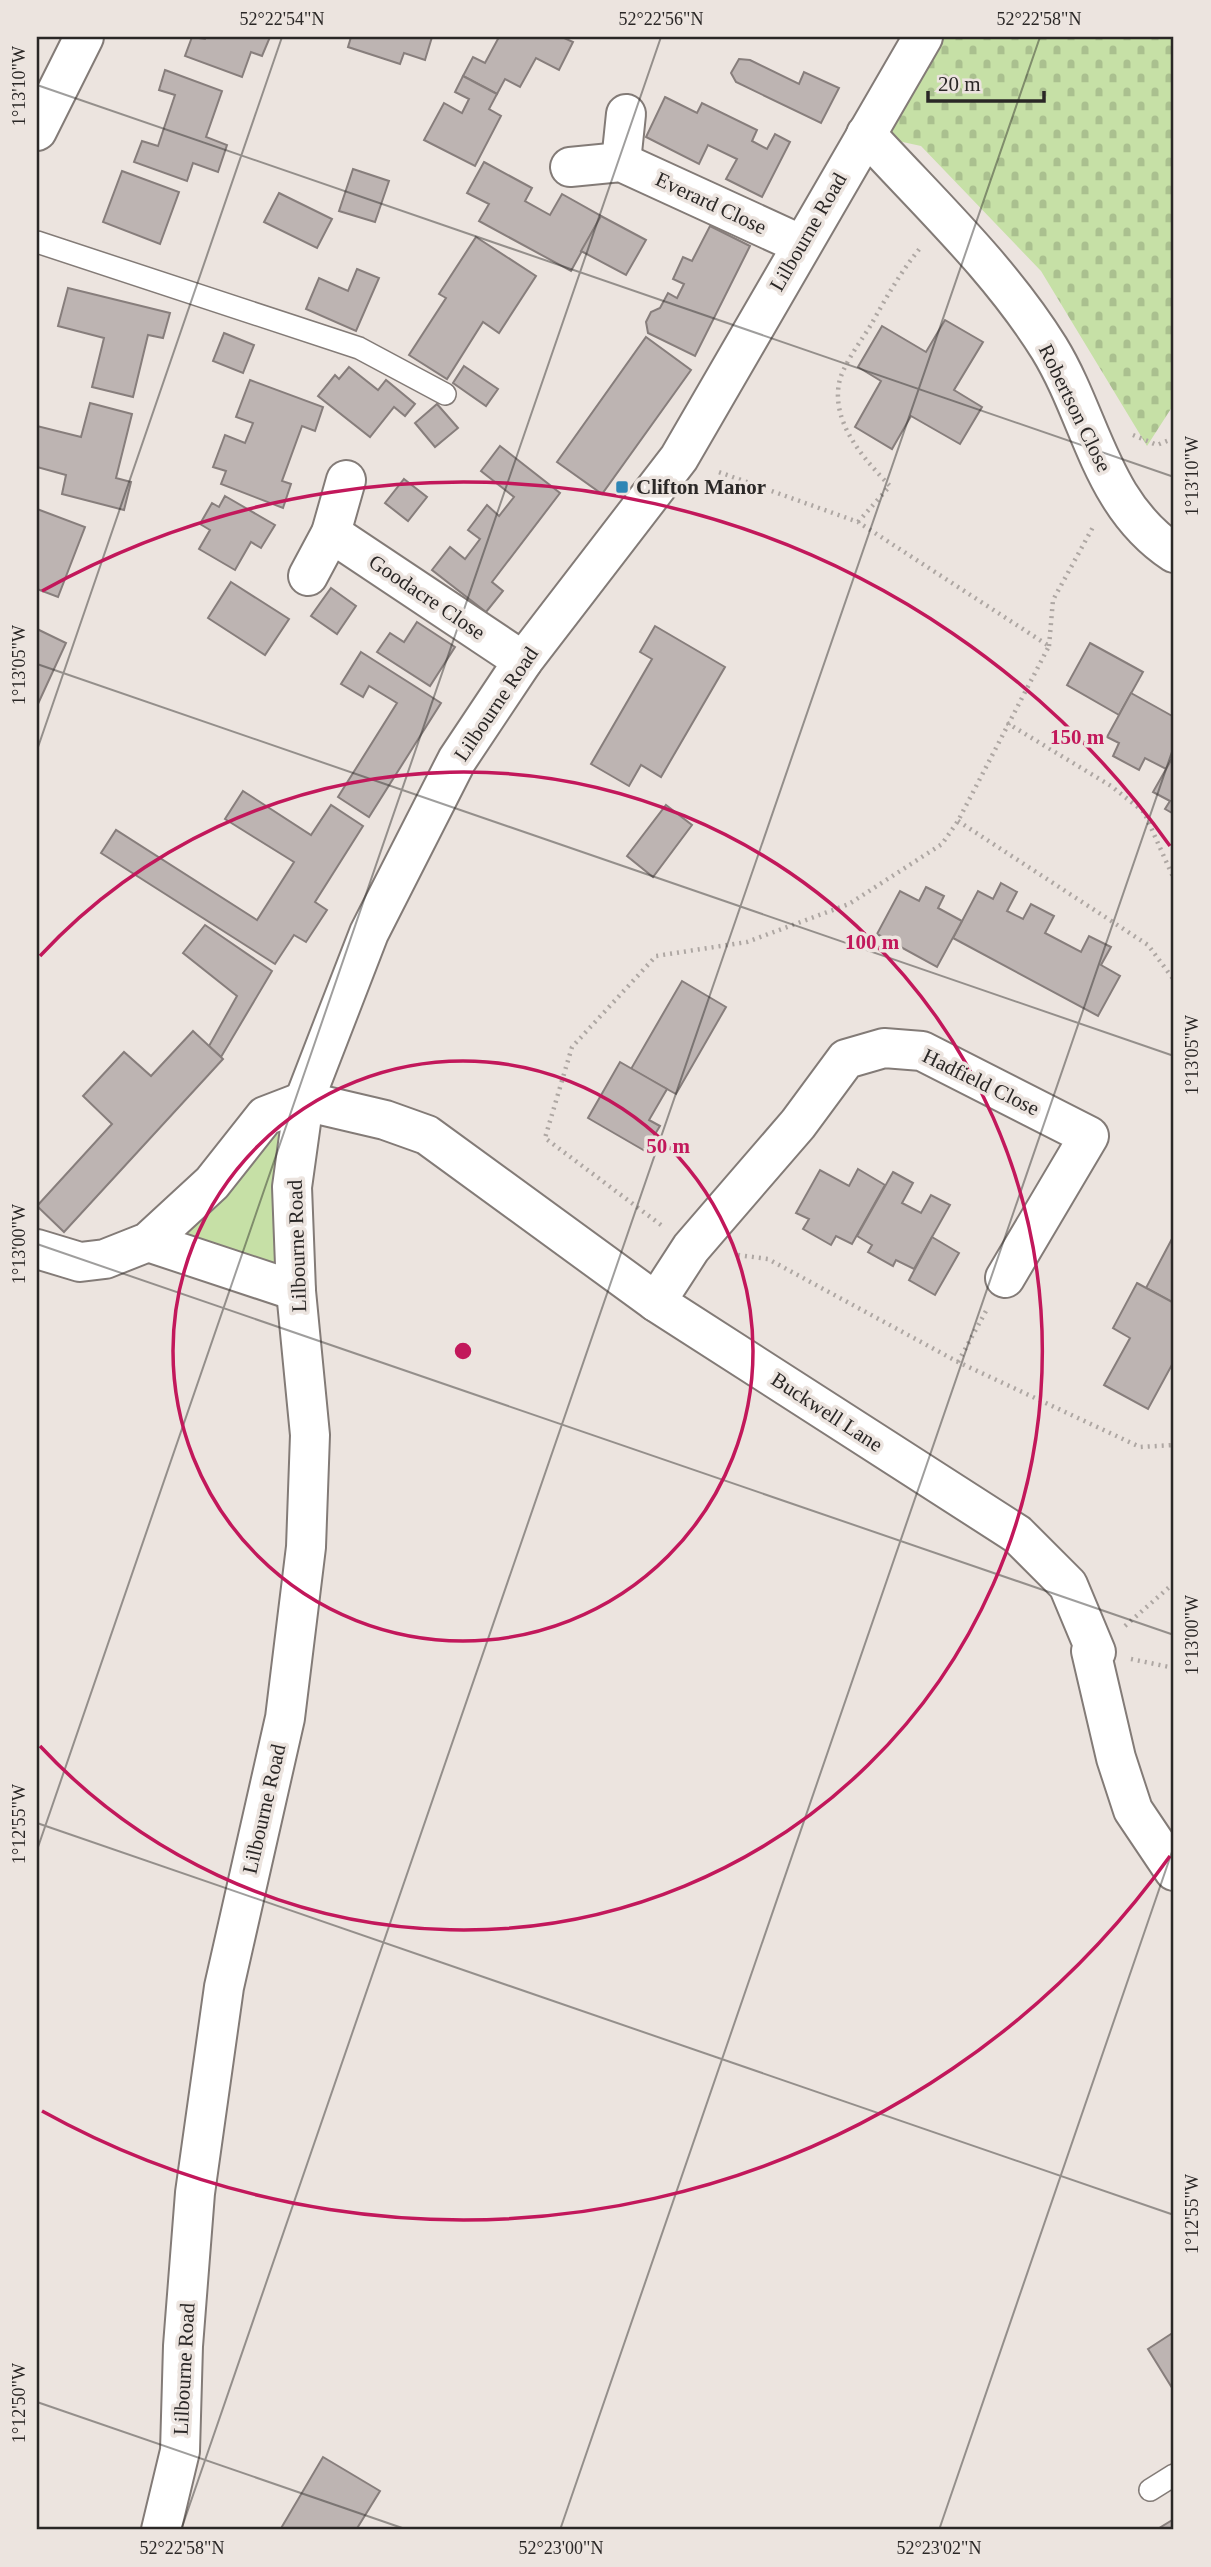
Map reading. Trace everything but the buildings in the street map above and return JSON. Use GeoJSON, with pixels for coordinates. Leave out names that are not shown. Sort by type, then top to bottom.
{"type":"FeatureCollection","features":[{"type":"Feature","properties":{"kind":"street"},"geometry":{"type":"LineString","coordinates":[[37,131],[84,37]]}},
{"type":"Feature","properties":{"kind":"street","name":"Lilbourne Road"},"geometry":{"type":"LineString","coordinates":[[162,2530],[180,2451],[183,2346],[195,2193],[224,1987],[285,1718],[306,1548],[310,1435],[296,1291],[292,1186],[304,1101],[369,933],[457,760],[523,661],[679,458],[800,244],[923,37]]}},
{"type":"Feature","properties":{"kind":"street"},"geometry":{"type":"LineString","coordinates":[[570,167],[621,162],[626,114]]}},
{"type":"Feature","properties":{"kind":"street","name":"Robertson Close"},"geometry":{"type":"LineString","coordinates":[[866,134],[990,267],[1050,349],[1118,494],[1140,527],[1174,553]]}},
{"type":"Feature","properties":{"kind":"street","name":"Everard Close"},"geometry":{"type":"LineString","coordinates":[[621,162],[800,244]]}},
{"type":"Feature","properties":{"kind":"street"},"geometry":{"type":"LineString","coordinates":[[308,576],[331,533],[346,480]]}},
{"type":"Feature","properties":{"kind":"street","name":"Goodacre Close"},"geometry":{"type":"LineString","coordinates":[[331,533],[523,661]]}},
{"type":"Feature","properties":{"kind":"street","name":"Hadfield Close"},"geometry":{"type":"LineString","coordinates":[[656,1302],[691,1248],[798,1124],[846,1059],[884,1048],[922,1051],[1089,1136],[1005,1278]]}},
{"type":"Feature","properties":{"kind":"street"},"geometry":{"type":"LineString","coordinates":[[37,1249],[80,1262],[105,1259],[148,1242],[212,1183],[265,1116],[304,1101]]}},
{"type":"Feature","properties":{"kind":"street","name":"Buckwell Lane"},"geometry":{"type":"LineString","coordinates":[[304,1101],[385,1120],[426,1135],[656,1302],[1017,1534],[1068,1585],[1096,1652],[1091,1651],[1116,1758],[1133,1810],[1174,1871]]}},
{"type":"Feature","properties":{"kind":"street"},"geometry":{"type":"LineString","coordinates":[[148,1242],[296,1291]]}},
{"type":"Feature","properties":{"kind":"lane"},"geometry":{"type":"LineString","coordinates":[[37,242],[359,348],[445,394]]}},
{"type":"Feature","properties":{"kind":"lane"},"geometry":{"type":"LineString","coordinates":[[1150,2490],[1174,2475]]}},
{"type":"Feature","properties":{"kind":"path"},"geometry":{"type":"LineString","coordinates":[[858,522],[890,486],[870,466],[848,433],[839,407],[840,379],[905,267],[944,219]]}},
{"type":"Feature","properties":{"kind":"path"},"geometry":{"type":"LineString","coordinates":[[679,458],[858,522],[1049,646]]}},
{"type":"Feature","properties":{"kind":"path"},"geometry":{"type":"LineString","coordinates":[[1118,494],[1093,526],[1053,600],[1049,646],[958,821],[1149,945],[1174,980]]}},
{"type":"Feature","properties":{"kind":"path"},"geometry":{"type":"LineString","coordinates":[[1007,723],[1111,786],[1144,813],[1174,879]]}},
{"type":"Feature","properties":{"kind":"path"},"geometry":{"type":"LineString","coordinates":[[958,1363],[1005,1278]]}},
{"type":"Feature","properties":{"kind":"path"},"geometry":{"type":"LineString","coordinates":[[1096,1652],[1174,1583]]}},
{"type":"Feature","properties":{"kind":"green space"},"geometry":{"type":"Polygon","coordinates":[[[923,37],[1174,37],[1174,404],[1147,446],[1041,271],[921,146],[866,134],[923,37]]]}},
{"type":"Feature","properties":{"kind":"green space"},"geometry":{"type":"Polygon","coordinates":[[[304,1101],[296,1291],[148,1242],[304,1101]]]}},
{"type":"Feature","properties":{"kind":"place","name":"Clifton Manor"},"geometry":{"type":"Point","coordinates":[622,487]}}]}
